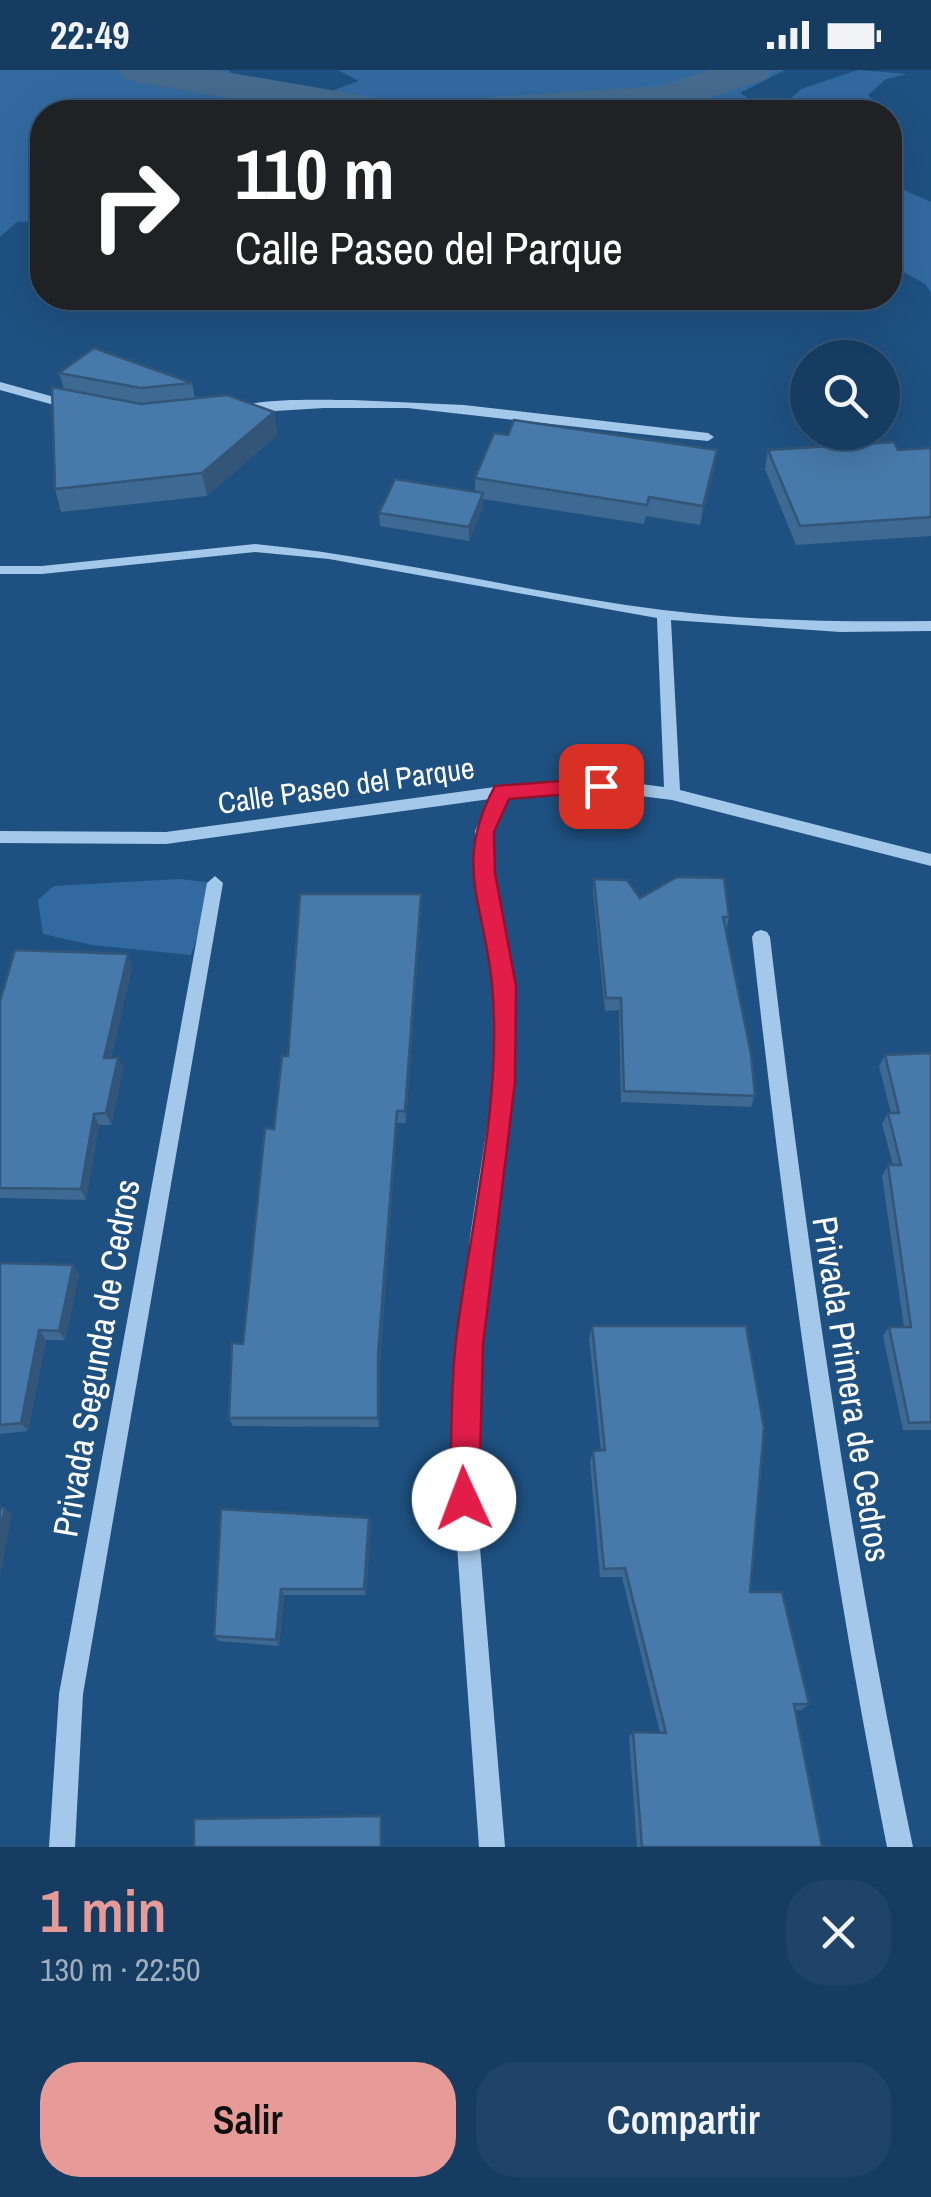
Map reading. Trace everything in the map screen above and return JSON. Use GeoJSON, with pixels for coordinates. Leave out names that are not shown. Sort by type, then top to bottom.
{"type":"FeatureCollection","features":[{"type":"Feature","properties":{"kind":"street"},"geometry":{"type":"LineString","coordinates":[[0,386],[95,413]]}},
{"type":"Feature","properties":{"kind":"street"},"geometry":{"type":"LineString","coordinates":[[220,412],[293,404],[460,408],[708,437]]}},
{"type":"Feature","properties":{"kind":"street"},"geometry":{"type":"LineString","coordinates":[[0,570],[42,570],[255,548],[329,555],[664,615],[840,627],[931,626]]}},
{"type":"Feature","properties":{"kind":"street"},"geometry":{"type":"LineString","coordinates":[[664,615],[672,794]]}},
{"type":"Feature","properties":{"kind":"street","name":"Calle Paseo del Parque"},"geometry":{"type":"LineString","coordinates":[[0,837],[166,838],[502,792],[601,786],[672,794],[931,860]]}},
{"type":"Feature","properties":{"kind":"street"},"geometry":{"type":"LineString","coordinates":[[492,1847],[462,1464],[480,1237],[503,1082],[504,986],[484,873],[484,832],[502,792]]}},
{"type":"Feature","properties":{"kind":"street","name":"Privada Segunda de Cedros"},"geometry":{"type":"LineString","coordinates":[[62,1847],[74,1675],[215,883]]}},
{"type":"Feature","properties":{"kind":"street","name":"Privada Primera de Cedros"},"geometry":{"type":"LineString","coordinates":[[760,937],[799,1274],[868,1694],[900,1847]]}},
{"type":"Feature","properties":{"kind":"shaded area"},"geometry":{"type":"Polygon","coordinates":[[[0,70],[229,70],[231,74],[223,85],[239,92],[243,100],[30,100],[30,221],[17,222],[0,237],[0,70]]]}},
{"type":"Feature","properties":{"kind":"shaded area"},"geometry":{"type":"Polygon","coordinates":[[[338,70],[785,70],[740,93],[751,100],[294,100],[294,91],[323,94],[359,81],[338,70]]]}},
{"type":"Feature","properties":{"kind":"shaded area"},"geometry":{"type":"Polygon","coordinates":[[[858,70],[907,74],[886,79],[868,95],[872,100],[790,100],[801,89],[858,70]]]}},
{"type":"Feature","properties":{"kind":"shaded area"},"geometry":{"type":"Polygon","coordinates":[[[902,189],[931,202],[931,293],[925,284],[902,271],[902,189]]]}},
{"type":"Feature","properties":{"kind":"shaded area"},"geometry":{"type":"Polygon","coordinates":[[[179,879],[215,883],[191,955],[92,945],[43,934],[38,900],[54,886],[179,879]]]}},
{"type":"Feature","properties":{"kind":"building"},"geometry":{"type":"Polygon","coordinates":[[[94,348],[192,383],[141,388],[59,373],[94,348]]]}},
{"type":"Feature","properties":{"kind":"building"},"geometry":{"type":"Polygon","coordinates":[[[52,387],[141,404],[227,395],[274,412],[202,473],[55,489],[52,387]]]}},
{"type":"Feature","properties":{"kind":"building"},"geometry":{"type":"Polygon","coordinates":[[[514,420],[717,450],[703,506],[649,497],[647,505],[475,478],[494,433],[508,435],[514,420]]]}},
{"type":"Feature","properties":{"kind":"building"},"geometry":{"type":"Polygon","coordinates":[[[931,448],[931,517],[800,526],[768,450],[931,448]]]}},
{"type":"Feature","properties":{"kind":"building"},"geometry":{"type":"Polygon","coordinates":[[[395,479],[483,493],[469,527],[379,513],[395,479]]]}},
{"type":"Feature","properties":{"kind":"building"},"geometry":{"type":"Polygon","coordinates":[[[677,877],[724,878],[729,917],[723,917],[751,1054],[755,1096],[624,1091],[621,998],[606,998],[594,879],[627,880],[640,898],[677,877]]]}},
{"type":"Feature","properties":{"kind":"building"},"geometry":{"type":"Polygon","coordinates":[[[300,894],[421,894],[405,1111],[397,1111],[378,1354],[378,1418],[229,1418],[232,1343],[243,1344],[265,1128],[274,1129],[282,1056],[288,1056],[300,894]]]}},
{"type":"Feature","properties":{"kind":"building"},"geometry":{"type":"Polygon","coordinates":[[[15,950],[128,954],[104,1058],[118,1058],[106,1113],[94,1114],[81,1189],[0,1188],[0,1001],[15,950]]]}},
{"type":"Feature","properties":{"kind":"building"},"geometry":{"type":"Polygon","coordinates":[[[931,1053],[931,1422],[909,1423],[889,1327],[911,1327],[888,1165],[901,1165],[888,1113],[899,1113],[885,1055],[931,1053]]]}},
{"type":"Feature","properties":{"kind":"building"},"geometry":{"type":"Polygon","coordinates":[[[0,1263],[73,1265],[59,1331],[39,1330],[21,1423],[0,1425],[0,1263]]]}},
{"type":"Feature","properties":{"kind":"building"},"geometry":{"type":"Polygon","coordinates":[[[592,1326],[746,1326],[764,1428],[750,1592],[782,1592],[809,1704],[794,1704],[822,1847],[642,1847],[633,1732],[666,1733],[625,1568],[604,1569],[593,1451],[605,1450],[592,1326]]]}},
{"type":"Feature","properties":{"kind":"building"},"geometry":{"type":"Polygon","coordinates":[[[221,1509],[369,1518],[364,1589],[281,1589],[276,1640],[214,1636],[221,1509]]]}},
{"type":"Feature","properties":{"kind":"building"},"geometry":{"type":"Polygon","coordinates":[[[381,1816],[381,1847],[194,1847],[194,1819],[381,1816]]]}},
{"type":"Feature","properties":{"kind":"waterway"},"geometry":{"type":"LineString","coordinates":[[141,70],[314,100]]}},
{"type":"Feature","properties":{"kind":"waterway"},"geometry":{"type":"LineString","coordinates":[[652,100],[667,99],[751,70]]}},
{"type":"Feature","properties":{"kind":"route"},"geometry":{"type":"LineString","coordinates":[[464,1499],[462,1464],[480,1237],[503,1082],[504,986],[484,873],[484,832],[502,792],[601,786]]}}]}
